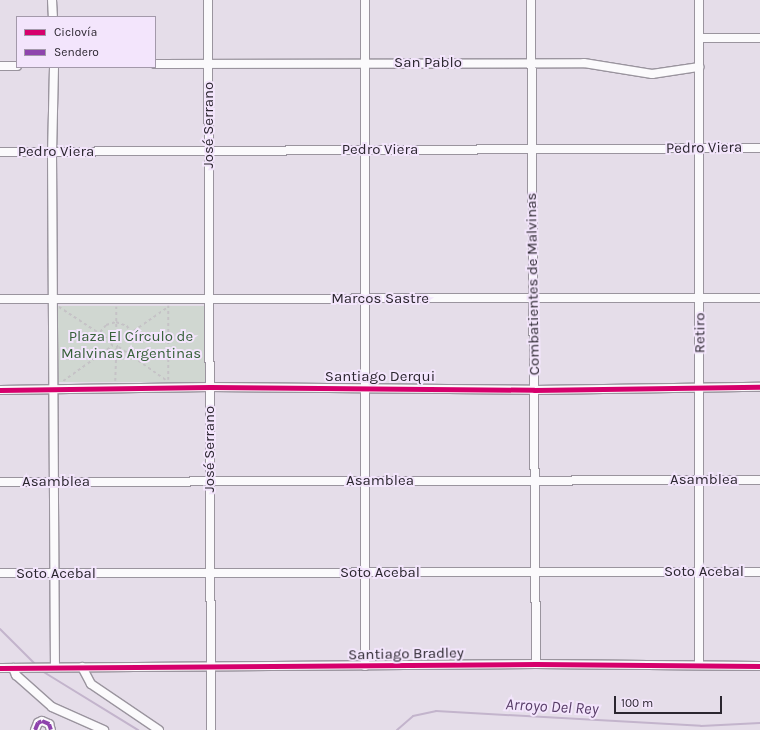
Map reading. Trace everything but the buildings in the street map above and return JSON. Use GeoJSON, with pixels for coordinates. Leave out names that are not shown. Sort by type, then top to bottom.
{"type":"FeatureCollection","features":[{"type":"Feature","properties":{"kind":"street"},"geometry":{"type":"LineString","coordinates":[[52,0],[52,16]]}},
{"type":"Feature","properties":{"kind":"street","name":"José Serrano"},"geometry":{"type":"LineString","coordinates":[[208,0],[211,730]]}},
{"type":"Feature","properties":{"kind":"street"},"geometry":{"type":"LineString","coordinates":[[365,0],[364,150],[367,573],[365,666]]}},
{"type":"Feature","properties":{"kind":"street","name":"Combatientes de Malvinas"},"geometry":{"type":"LineString","coordinates":[[531,0],[532,298],[534,390],[533,481],[536,664]]}},
{"type":"Feature","properties":{"kind":"street","name":"Retiro"},"geometry":{"type":"LineString","coordinates":[[699,0],[699,665]]}},
{"type":"Feature","properties":{"kind":"street"},"geometry":{"type":"LineString","coordinates":[[700,38],[760,38]]}},
{"type":"Feature","properties":{"kind":"street","name":"San Pablo"},"geometry":{"type":"LineString","coordinates":[[156,64],[584,63],[652,74],[699,67]]}},
{"type":"Feature","properties":{"kind":"street"},"geometry":{"type":"LineString","coordinates":[[0,66],[16,66]]}},
{"type":"Feature","properties":{"kind":"street"},"geometry":{"type":"LineString","coordinates":[[53,667],[55,574],[55,388],[52,152],[54,68]]}},
{"type":"Feature","properties":{"kind":"street","name":"Pedro Viera"},"geometry":{"type":"LineString","coordinates":[[0,152],[760,148]]}},
{"type":"Feature","properties":{"kind":"street","name":"Marcos Sastre"},"geometry":{"type":"LineString","coordinates":[[0,299],[54,303],[116,299],[168,302],[210,299],[760,298]]}},
{"type":"Feature","properties":{"kind":"street","name":"Santiago Derqui"},"geometry":{"type":"LineString","coordinates":[[0,390],[55,388],[114,389],[210,387],[366,390],[534,390],[700,386],[760,387]]}},
{"type":"Feature","properties":{"kind":"street","name":"Asamblea"},"geometry":{"type":"LineString","coordinates":[[0,482],[760,480]]}},
{"type":"Feature","properties":{"kind":"street","name":"Soto Acebal"},"geometry":{"type":"LineString","coordinates":[[0,574],[534,571],[760,572]]}},
{"type":"Feature","properties":{"kind":"street","name":"Santiago Bradley"},"geometry":{"type":"LineString","coordinates":[[13,668],[536,664],[760,666]]}},
{"type":"Feature","properties":{"kind":"street"},"geometry":{"type":"LineString","coordinates":[[82,667],[91,684],[159,730]]}},
{"type":"Feature","properties":{"kind":"street"},"geometry":{"type":"LineString","coordinates":[[0,668],[13,668],[16,675],[52,707],[104,730]]}},
{"type":"Feature","properties":{"kind":"street"},"geometry":{"type":"LineString","coordinates":[[35,730],[38,723],[42,721],[50,724],[51,730]]}},
{"type":"Feature","properties":{"kind":"path"},"geometry":{"type":"LineString","coordinates":[[116,299],[116,339]]}},
{"type":"Feature","properties":{"kind":"path"},"geometry":{"type":"LineString","coordinates":[[119,341],[168,302]]}},
{"type":"Feature","properties":{"kind":"path"},"geometry":{"type":"LineString","coordinates":[[119,347],[168,381],[168,302]]}},
{"type":"Feature","properties":{"kind":"path"},"geometry":{"type":"LineString","coordinates":[[54,303],[111,341],[112,346]]}},
{"type":"Feature","properties":{"kind":"path"},"geometry":{"type":"LineString","coordinates":[[100,333],[106,325],[116,322],[126,326],[131,332]]}},
{"type":"Feature","properties":{"kind":"path"},"geometry":{"type":"LineString","coordinates":[[111,341],[116,339]]}},
{"type":"Feature","properties":{"kind":"path"},"geometry":{"type":"LineString","coordinates":[[119,341],[119,347]]}},
{"type":"Feature","properties":{"kind":"path"},"geometry":{"type":"LineString","coordinates":[[112,346],[116,348],[119,347]]}},
{"type":"Feature","properties":{"kind":"path"},"geometry":{"type":"LineString","coordinates":[[55,388],[112,346]]}},
{"type":"Feature","properties":{"kind":"path"},"geometry":{"type":"LineString","coordinates":[[114,389],[116,348]]}},
{"type":"Feature","properties":{"kind":"green space","name":"Plaza El Círculo de Malvinas Argentinas"},"geometry":{"type":"Polygon","coordinates":[[[57,306],[206,306],[206,382],[57,382],[57,306]]]}},
{"type":"Feature","properties":{"kind":"waterway","name":"Arroyo Del Rey"},"geometry":{"type":"LineString","coordinates":[[0,629],[36,665]]}},
{"type":"Feature","properties":{"kind":"waterway","name":"Arroyo Del Rey"},"geometry":{"type":"LineString","coordinates":[[42,671],[138,730]]}},
{"type":"Feature","properties":{"kind":"waterway","name":"Arroyo Del Rey"},"geometry":{"type":"LineString","coordinates":[[397,730],[413,716],[436,711],[701,726],[760,723]]}},
{"type":"Feature","properties":{"kind":"marked path"},"geometry":{"type":"LineString","coordinates":[[35,730],[38,723],[42,721],[49,724],[51,730]]}},
{"type":"Feature","properties":{"kind":"cycle path"},"geometry":{"type":"LineString","coordinates":[[0,390],[210,387],[534,390],[760,387]]}},
{"type":"Feature","properties":{"kind":"cycle path"},"geometry":{"type":"LineString","coordinates":[[0,668],[536,664],[760,666]]}}]}
